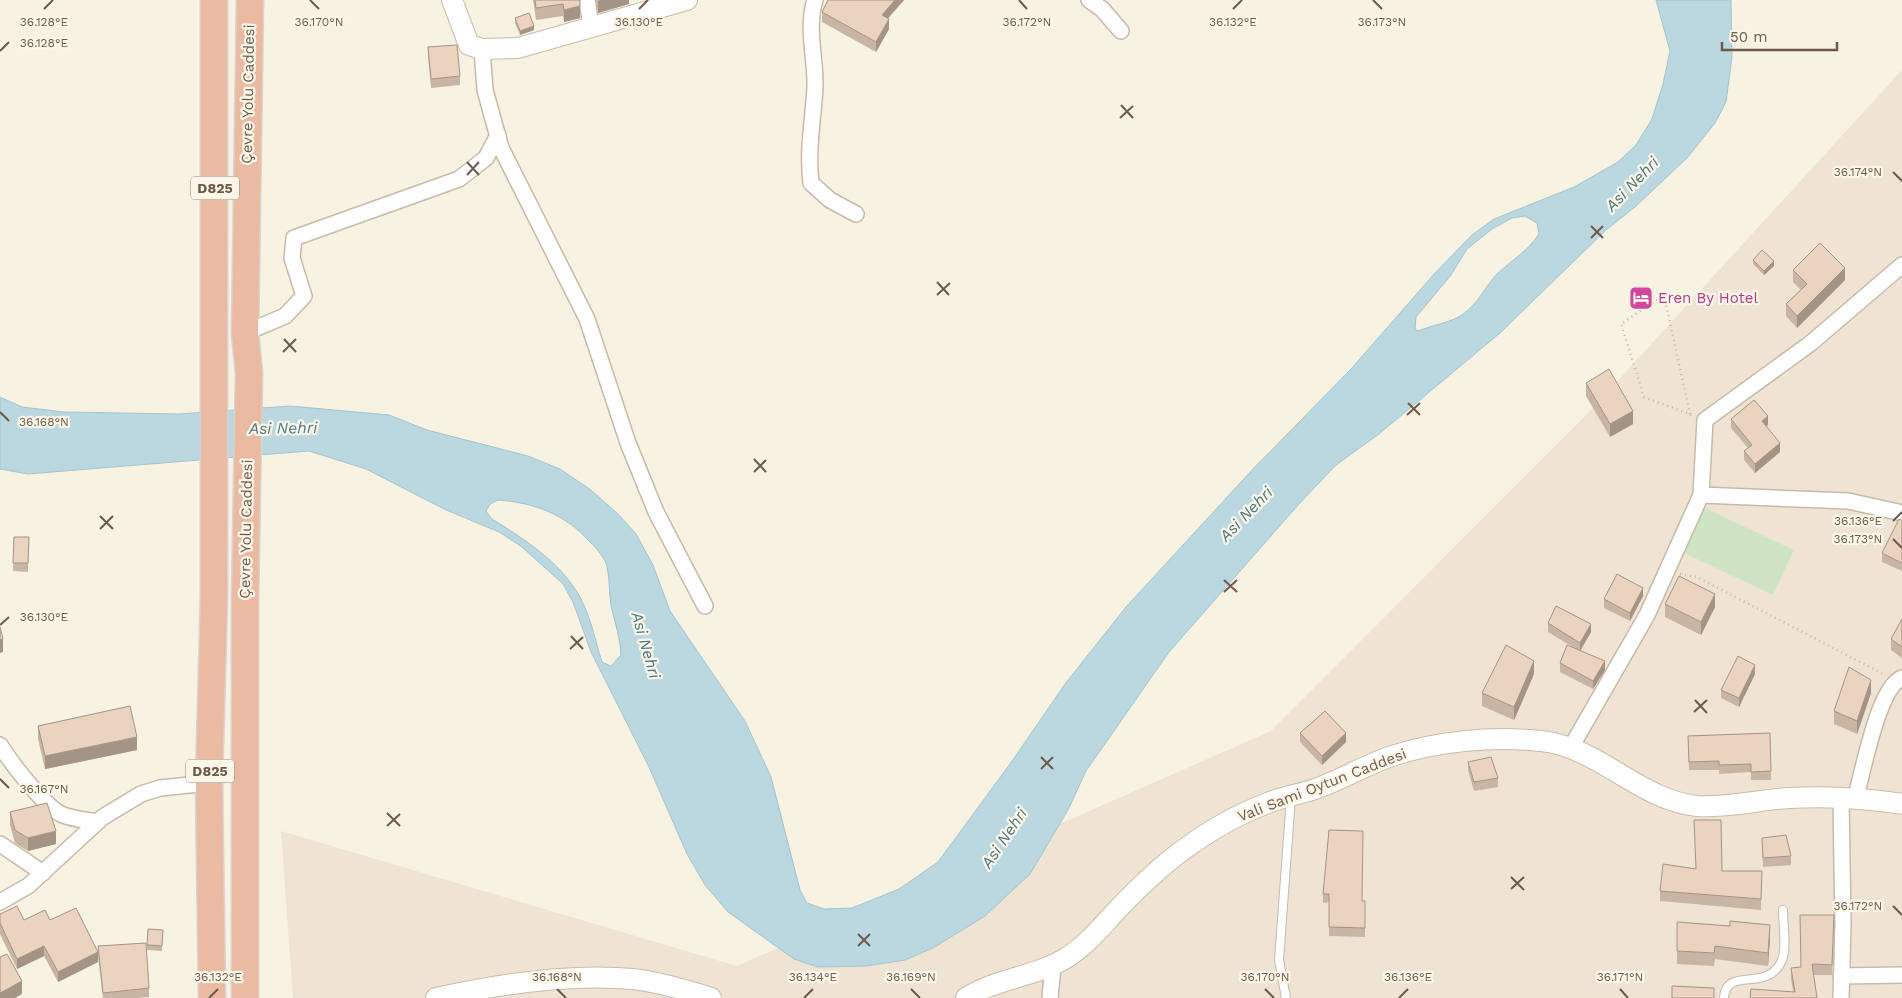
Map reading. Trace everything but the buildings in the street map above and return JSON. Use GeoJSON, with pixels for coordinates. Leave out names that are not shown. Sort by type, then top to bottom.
{"type":"FeatureCollection","features":[{"type":"Feature","properties":{"kind":"highway","name":"Çevre Yolu Caddesi"},"geometry":{"type":"LineString","coordinates":[[212,998],[209,783],[214,595],[214,0]]}},
{"type":"Feature","properties":{"kind":"highway","name":"Çevre Yolu Caddesi"},"geometry":{"type":"LineString","coordinates":[[245,998],[245,599],[249,373],[245,333],[250,0]]}},
{"type":"Feature","properties":{"kind":"street"},"geometry":{"type":"LineString","coordinates":[[452,0],[469,45],[482,49],[518,48],[687,0]]}},
{"type":"Feature","properties":{"kind":"street"},"geometry":{"type":"LineString","coordinates":[[588,0],[591,26]]}},
{"type":"Feature","properties":{"kind":"street"},"geometry":{"type":"LineString","coordinates":[[815,0],[812,44],[815,87],[808,156],[811,184],[830,200],[856,214]]}},
{"type":"Feature","properties":{"kind":"street"},"geometry":{"type":"LineString","coordinates":[[1089,0],[1107,14],[1121,31]]}},
{"type":"Feature","properties":{"kind":"street"},"geometry":{"type":"LineString","coordinates":[[482,49],[486,90],[498,135],[506,156],[587,318],[628,443],[656,512],[705,606]]}},
{"type":"Feature","properties":{"kind":"street"},"geometry":{"type":"LineString","coordinates":[[245,333],[285,316],[304,296],[292,258],[294,238],[459,179],[486,158],[498,135]]}},
{"type":"Feature","properties":{"kind":"street"},"geometry":{"type":"LineString","coordinates":[[1570,749],[1647,615],[1701,496],[1697,417],[1811,342],[1902,265]]}},
{"type":"Feature","properties":{"kind":"street"},"geometry":{"type":"LineString","coordinates":[[1701,496],[1848,501],[1902,513]]}},
{"type":"Feature","properties":{"kind":"street"},"geometry":{"type":"LineString","coordinates":[[1841,998],[1848,799],[1875,722],[1889,690],[1899,679]]}},
{"type":"Feature","properties":{"kind":"street","name":"Vali Sami Oytun Caddesi"},"geometry":{"type":"LineString","coordinates":[[966,998],[991,984],[1053,965],[1082,946],[1156,872],[1183,850],[1240,815],[1291,795],[1318,788],[1389,757],[1437,746],[1474,741],[1546,741],[1594,759],[1658,796],[1699,806],[1791,798],[1848,799],[1902,804]]}},
{"type":"Feature","properties":{"kind":"street"},"geometry":{"type":"LineString","coordinates":[[0,745],[16,768],[61,814],[98,822]]}},
{"type":"Feature","properties":{"kind":"street"},"geometry":{"type":"LineString","coordinates":[[0,902],[28,886],[98,822],[141,794],[160,788],[209,783]]}},
{"type":"Feature","properties":{"kind":"street"},"geometry":{"type":"LineString","coordinates":[[0,844],[43,873]]}},
{"type":"Feature","properties":{"kind":"street"},"geometry":{"type":"LineString","coordinates":[[1050,998],[1053,965]]}},
{"type":"Feature","properties":{"kind":"street"},"geometry":{"type":"LineString","coordinates":[[1841,976],[1902,975]]}},
{"type":"Feature","properties":{"kind":"street"},"geometry":{"type":"LineString","coordinates":[[436,998],[500,986],[578,978],[634,979],[692,995],[711,998]]}},
{"type":"Feature","properties":{"kind":"lane"},"geometry":{"type":"LineString","coordinates":[[1286,998],[1279,960],[1291,795]]}},
{"type":"Feature","properties":{"kind":"lane"},"geometry":{"type":"LineString","coordinates":[[1724,998],[1726,987],[1733,982],[1763,978],[1778,967],[1784,955],[1783,910]]}},
{"type":"Feature","properties":{"kind":"path"},"geometry":{"type":"LineString","coordinates":[[1664,295],[1697,417],[1644,397],[1621,324],[1664,295]]}},
{"type":"Feature","properties":{"kind":"path"},"geometry":{"type":"LineString","coordinates":[[1668,572],[1696,577],[1899,679]]}},
{"type":"Feature","properties":{"kind":"shaded area"},"geometry":{"type":"Polygon","coordinates":[[[1902,70],[1902,998],[293,998],[281,831],[737,966],[1271,731],[1589,412],[1902,70]]]}},
{"type":"Feature","properties":{"kind":"green space"},"geometry":{"type":"Polygon","coordinates":[[[1703,507],[1794,550],[1773,595],[1682,552],[1703,507]]]}},
{"type":"Feature","properties":{"kind":"water","name":"Asi Nehri"},"geometry":{"type":"Polygon","coordinates":[[[1656,0],[1731,0],[1732,57],[1726,102],[1715,123],[1687,158],[1635,207],[1606,230],[1500,333],[1379,434],[1336,465],[1299,504],[1169,652],[1086,771],[1068,810],[1030,874],[985,916],[933,948],[905,960],[866,966],[818,967],[794,959],[728,912],[705,885],[687,854],[649,767],[591,652],[573,602],[563,584],[522,547],[499,532],[444,509],[366,469],[309,451],[28,474],[0,469],[0,397],[22,407],[64,412],[179,414],[290,406],[389,415],[427,430],[528,456],[560,469],[591,490],[619,515],[636,534],[653,565],[670,611],[745,721],[771,777],[800,890],[807,903],[824,909],[852,908],[899,889],[938,862],[1010,764],[1065,684],[1126,607],[1253,469],[1351,369],[1435,273],[1472,235],[1494,219],[1574,187],[1618,162],[1636,145],[1652,119],[1663,84],[1670,51],[1656,0]],[[1525,216],[1512,218],[1492,229],[1467,249],[1451,275],[1416,317],[1415,329],[1418,331],[1452,320],[1468,311],[1497,274],[1524,251],[1539,234],[1537,223],[1525,216]],[[498,500],[490,504],[486,511],[492,519],[547,557],[565,576],[579,594],[583,603],[602,662],[611,666],[621,655],[611,606],[608,572],[603,557],[580,532],[560,517],[537,507],[498,500]]]}},
{"type":"Feature","properties":{"kind":"place","name":"Eren By Hotel"},"geometry":{"type":"Point","coordinates":[1641,298]}}]}
